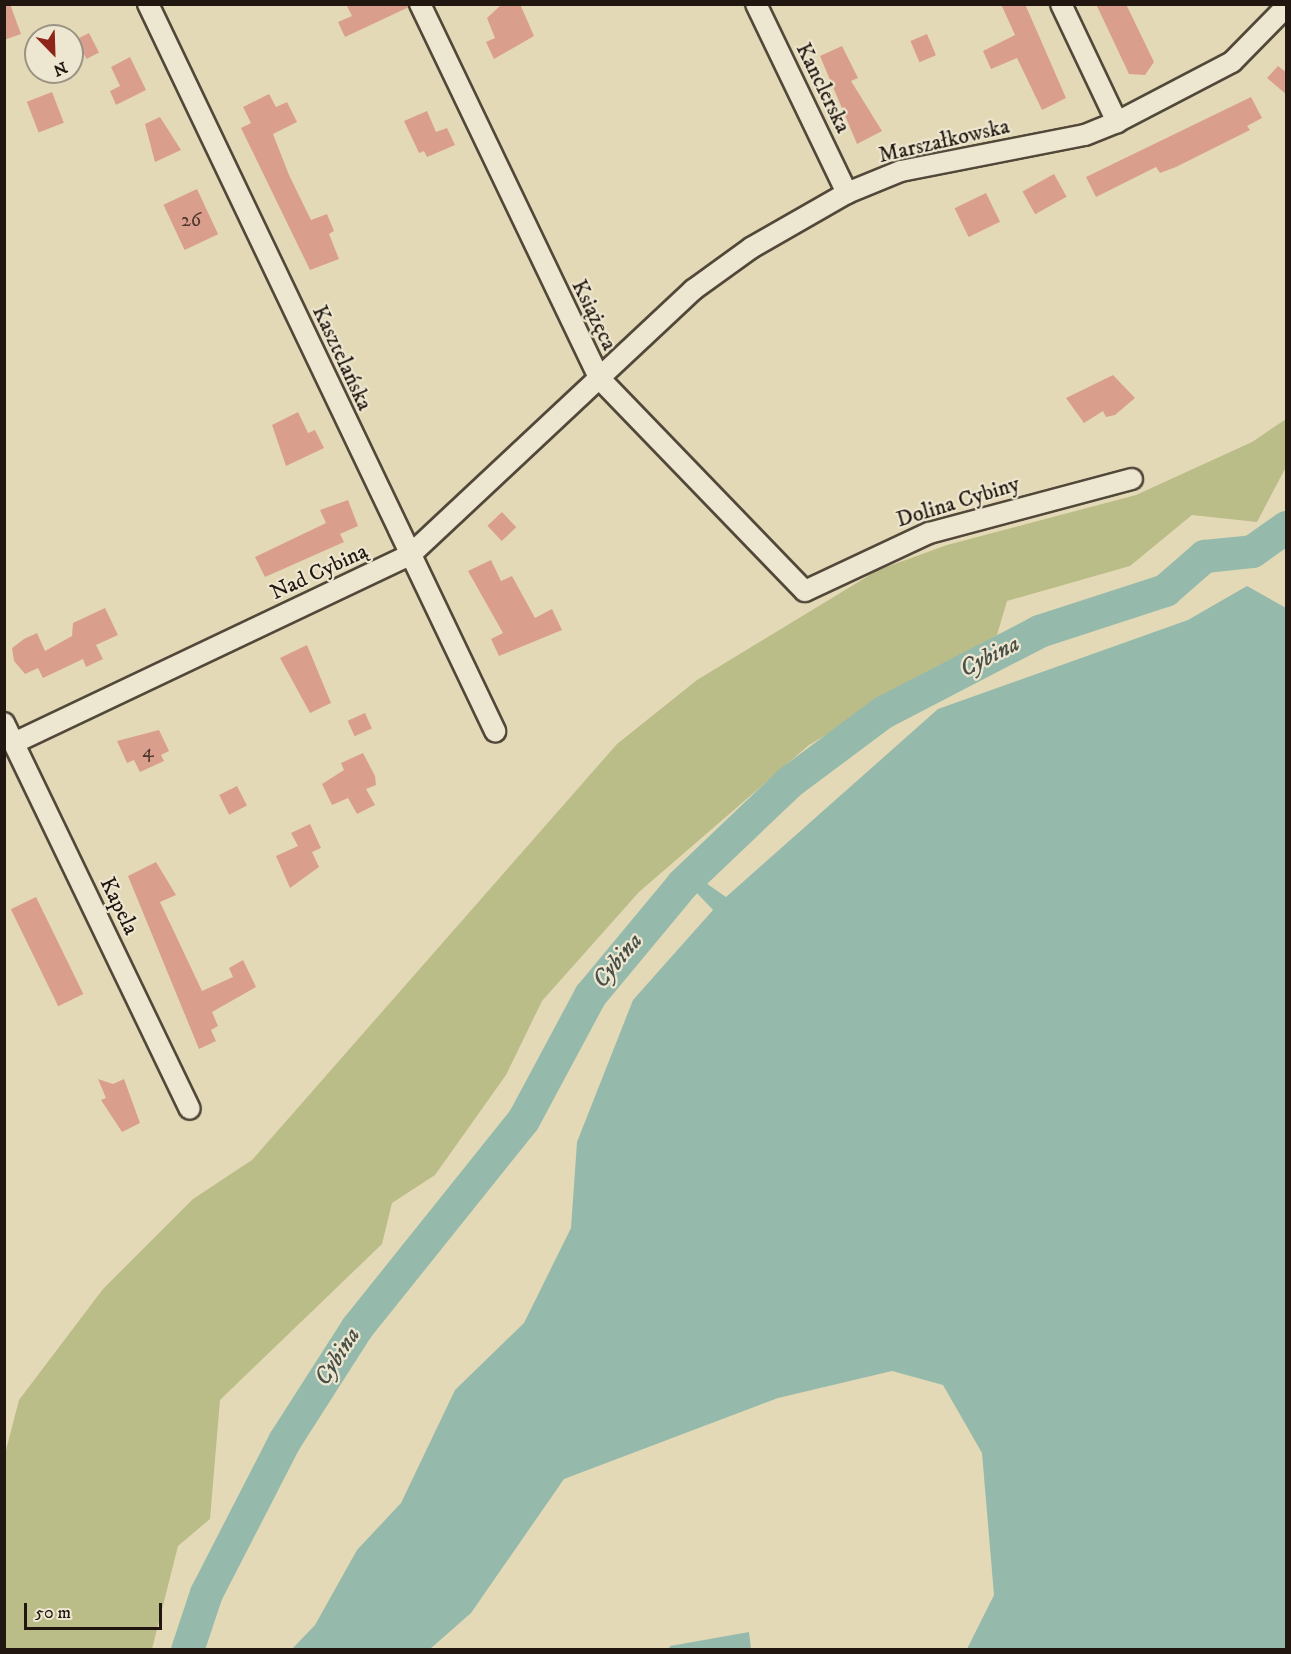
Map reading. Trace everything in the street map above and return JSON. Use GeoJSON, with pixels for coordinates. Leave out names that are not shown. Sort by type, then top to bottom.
{"type":"FeatureCollection","features":[{"type":"Feature","properties":{"kind":"street","name":"Kasztelańska"},"geometry":{"type":"LineString","coordinates":[[148,4],[495,731]]}},
{"type":"Feature","properties":{"kind":"street","name":"Książęca"},"geometry":{"type":"LineString","coordinates":[[420,4],[599,378],[805,591]]}},
{"type":"Feature","properties":{"kind":"street","name":"Kanclerska"},"geometry":{"type":"LineString","coordinates":[[756,4],[847,193]]}},
{"type":"Feature","properties":{"kind":"street"},"geometry":{"type":"LineString","coordinates":[[1061,4],[1117,122]]}},
{"type":"Feature","properties":{"kind":"street","name":"Marszałkowska"},"geometry":{"type":"LineString","coordinates":[[599,378],[693,290],[751,249],[847,193],[901,171],[1085,135],[1117,122],[1232,62],[1287,7]]}},
{"type":"Feature","properties":{"kind":"street","name":"Nad Cybiną"},"geometry":{"type":"LineString","coordinates":[[14,743],[410,555],[599,378]]}},
{"type":"Feature","properties":{"kind":"street","name":"Dolina Cybiny"},"geometry":{"type":"LineString","coordinates":[[805,591],[929,533],[1132,479]]}},
{"type":"Feature","properties":{"kind":"street","name":"Kapela"},"geometry":{"type":"LineString","coordinates":[[4,723],[190,1109]]}},
{"type":"Feature","properties":{"kind":"green space"},"geometry":{"type":"Polygon","coordinates":[[[1286,419],[1286,467],[1257,522],[1192,515],[1130,566],[1007,601],[997,635],[809,745],[639,892],[542,1001],[506,1075],[435,1175],[392,1203],[382,1244],[220,1400],[210,1519],[178,1546],[152,1649],[5,1649],[5,1454],[19,1400],[103,1289],[193,1199],[252,1160],[617,744],[697,680],[878,570],[947,545],[1136,495],[1252,442],[1286,419]]]}},
{"type":"Feature","properties":{"kind":"shaded area"},"geometry":{"type":"Polygon","coordinates":[[[1247,586],[1286,608],[1286,1649],[967,1649],[994,1595],[982,1453],[943,1385],[892,1371],[778,1398],[564,1479],[471,1613],[430,1649],[292,1649],[315,1625],[357,1550],[401,1503],[455,1390],[524,1323],[571,1228],[577,1142],[633,1000],[713,910],[695,891],[703,881],[726,897],[938,709],[1188,620],[1247,586]]]}},
{"type":"Feature","properties":{"kind":"shaded area"},"geometry":{"type":"Polygon","coordinates":[[[749,1632],[751,1649],[669,1649],[670,1646],[749,1632]]]}},
{"type":"Feature","properties":{"kind":"building"},"geometry":{"type":"Polygon","coordinates":[[[4,4],[10,4],[21,34],[4,40],[4,4]]]}},
{"type":"Feature","properties":{"kind":"building"},"geometry":{"type":"Polygon","coordinates":[[[346,4],[408,4],[409,7],[345,37],[338,22],[352,16],[346,4]]]}},
{"type":"Feature","properties":{"kind":"building"},"geometry":{"type":"Polygon","coordinates":[[[520,4],[534,36],[494,59],[486,42],[495,38],[487,18],[500,6],[520,4]]]}},
{"type":"Feature","properties":{"kind":"building"},"geometry":{"type":"Polygon","coordinates":[[[1001,4],[1025,4],[1066,98],[1042,110],[1017,58],[991,69],[983,51],[1015,35],[1001,4]]]}},
{"type":"Feature","properties":{"kind":"building"},"geometry":{"type":"Polygon","coordinates":[[[1096,4],[1126,4],[1154,62],[1145,75],[1129,74],[1096,4]]]}},
{"type":"Feature","properties":{"kind":"building"},"geometry":{"type":"Polygon","coordinates":[[[89,33],[99,53],[87,59],[84,54],[84,36],[89,33]]]}},
{"type":"Feature","properties":{"kind":"building"},"geometry":{"type":"Polygon","coordinates":[[[927,34],[936,55],[919,62],[910,41],[927,34]]]}},
{"type":"Feature","properties":{"kind":"building"},"geometry":{"type":"Polygon","coordinates":[[[842,46],[858,78],[851,81],[882,131],[857,144],[820,56],[842,46]]]}},
{"type":"Feature","properties":{"kind":"building"},"geometry":{"type":"Polygon","coordinates":[[[130,57],[146,90],[116,105],[110,91],[120,86],[111,67],[130,57]]]}},
{"type":"Feature","properties":{"kind":"building"},"geometry":{"type":"Polygon","coordinates":[[[1278,66],[1287,73],[1287,95],[1267,78],[1278,66]]]}},
{"type":"Feature","properties":{"kind":"building"},"geometry":{"type":"Polygon","coordinates":[[[52,92],[64,123],[39,132],[27,102],[52,92]]]}},
{"type":"Feature","properties":{"kind":"building"},"geometry":{"type":"Polygon","coordinates":[[[269,94],[276,107],[287,102],[297,122],[273,134],[289,175],[311,220],[327,214],[334,231],[329,234],[339,259],[310,270],[241,128],[251,123],[243,107],[269,94]]]}},
{"type":"Feature","properties":{"kind":"building"},"geometry":{"type":"Polygon","coordinates":[[[1251,97],[1262,118],[1247,126],[1250,130],[1176,167],[1160,173],[1156,167],[1096,197],[1086,177],[1251,97]]]}},
{"type":"Feature","properties":{"kind":"building"},"geometry":{"type":"Polygon","coordinates":[[[427,111],[436,132],[447,128],[455,145],[427,157],[424,151],[419,153],[404,121],[427,111]]]}},
{"type":"Feature","properties":{"kind":"building"},"geometry":{"type":"Polygon","coordinates":[[[160,117],[181,150],[155,162],[145,124],[160,117]]]}},
{"type":"Feature","properties":{"kind":"building"},"geometry":{"type":"Polygon","coordinates":[[[1054,174],[1067,197],[1035,214],[1023,191],[1054,174]]]}},
{"type":"Feature","properties":{"kind":"building"},"geometry":{"type":"Polygon","coordinates":[[[197,189],[218,234],[185,250],[163,205],[197,189]]]}},
{"type":"Feature","properties":{"kind":"building"},"geometry":{"type":"Polygon","coordinates":[[[986,193],[1000,222],[969,237],[955,208],[986,193]]]}},
{"type":"Feature","properties":{"kind":"building"},"geometry":{"type":"Polygon","coordinates":[[[1113,375],[1135,398],[1115,415],[1106,417],[1103,411],[1084,423],[1066,398],[1113,375]]]}},
{"type":"Feature","properties":{"kind":"building"},"geometry":{"type":"Polygon","coordinates":[[[298,412],[308,433],[315,430],[324,448],[286,466],[272,425],[298,412]]]}},
{"type":"Feature","properties":{"kind":"building"},"geometry":{"type":"Polygon","coordinates":[[[348,500],[358,526],[340,534],[344,542],[265,577],[255,557],[326,523],[320,510],[348,500]]]}},
{"type":"Feature","properties":{"kind":"building"},"geometry":{"type":"Polygon","coordinates":[[[502,512],[516,527],[502,541],[487,526],[502,512]]]}},
{"type":"Feature","properties":{"kind":"building"},"geometry":{"type":"Polygon","coordinates":[[[491,560],[501,581],[512,576],[535,618],[552,609],[562,630],[499,656],[491,639],[503,633],[468,571],[491,560]]]}},
{"type":"Feature","properties":{"kind":"building"},"geometry":{"type":"Polygon","coordinates":[[[105,608],[118,635],[96,645],[103,659],[86,667],[83,659],[43,678],[38,668],[25,674],[14,661],[12,648],[24,639],[37,633],[45,651],[72,636],[73,623],[105,608]]]}},
{"type":"Feature","properties":{"kind":"building"},"geometry":{"type":"Polygon","coordinates":[[[307,645],[331,703],[310,713],[280,658],[307,645]]]}},
{"type":"Feature","properties":{"kind":"building"},"geometry":{"type":"Polygon","coordinates":[[[365,713],[372,729],[355,736],[348,721],[365,713]]]}},
{"type":"Feature","properties":{"kind":"building"},"geometry":{"type":"Polygon","coordinates":[[[159,730],[169,751],[161,755],[164,761],[140,772],[134,760],[127,763],[117,741],[159,730]]]}},
{"type":"Feature","properties":{"kind":"building"},"geometry":{"type":"Polygon","coordinates":[[[363,753],[375,776],[376,785],[366,789],[375,805],[357,814],[348,798],[332,805],[322,784],[344,770],[341,763],[363,753]]]}},
{"type":"Feature","properties":{"kind":"building"},"geometry":{"type":"Polygon","coordinates":[[[237,786],[247,806],[229,815],[219,795],[237,786]]]}},
{"type":"Feature","properties":{"kind":"building"},"geometry":{"type":"Polygon","coordinates":[[[310,824],[321,848],[312,852],[319,867],[290,888],[276,856],[298,846],[291,833],[310,824]]]}},
{"type":"Feature","properties":{"kind":"building"},"geometry":{"type":"Polygon","coordinates":[[[156,862],[176,895],[160,902],[202,991],[233,977],[229,968],[243,960],[256,987],[212,1012],[218,1026],[211,1030],[216,1041],[199,1049],[128,876],[156,862]]]}},
{"type":"Feature","properties":{"kind":"building"},"geometry":{"type":"Polygon","coordinates":[[[36,897],[83,994],[58,1006],[11,909],[36,897]]]}},
{"type":"Feature","properties":{"kind":"building"},"geometry":{"type":"Polygon","coordinates":[[[98,1079],[113,1084],[124,1079],[140,1123],[122,1132],[101,1100],[106,1098],[98,1079]]]}},
{"type":"Feature","properties":{"kind":"waterway","name":"Cybina"},"geometry":{"type":"LineString","coordinates":[[187,1650],[206,1593],[284,1441],[357,1327],[523,1120],[590,995],[682,884],[789,782],[883,712],[1039,631],[1165,590],[1204,556],[1252,551],[1286,527]]}}]}
